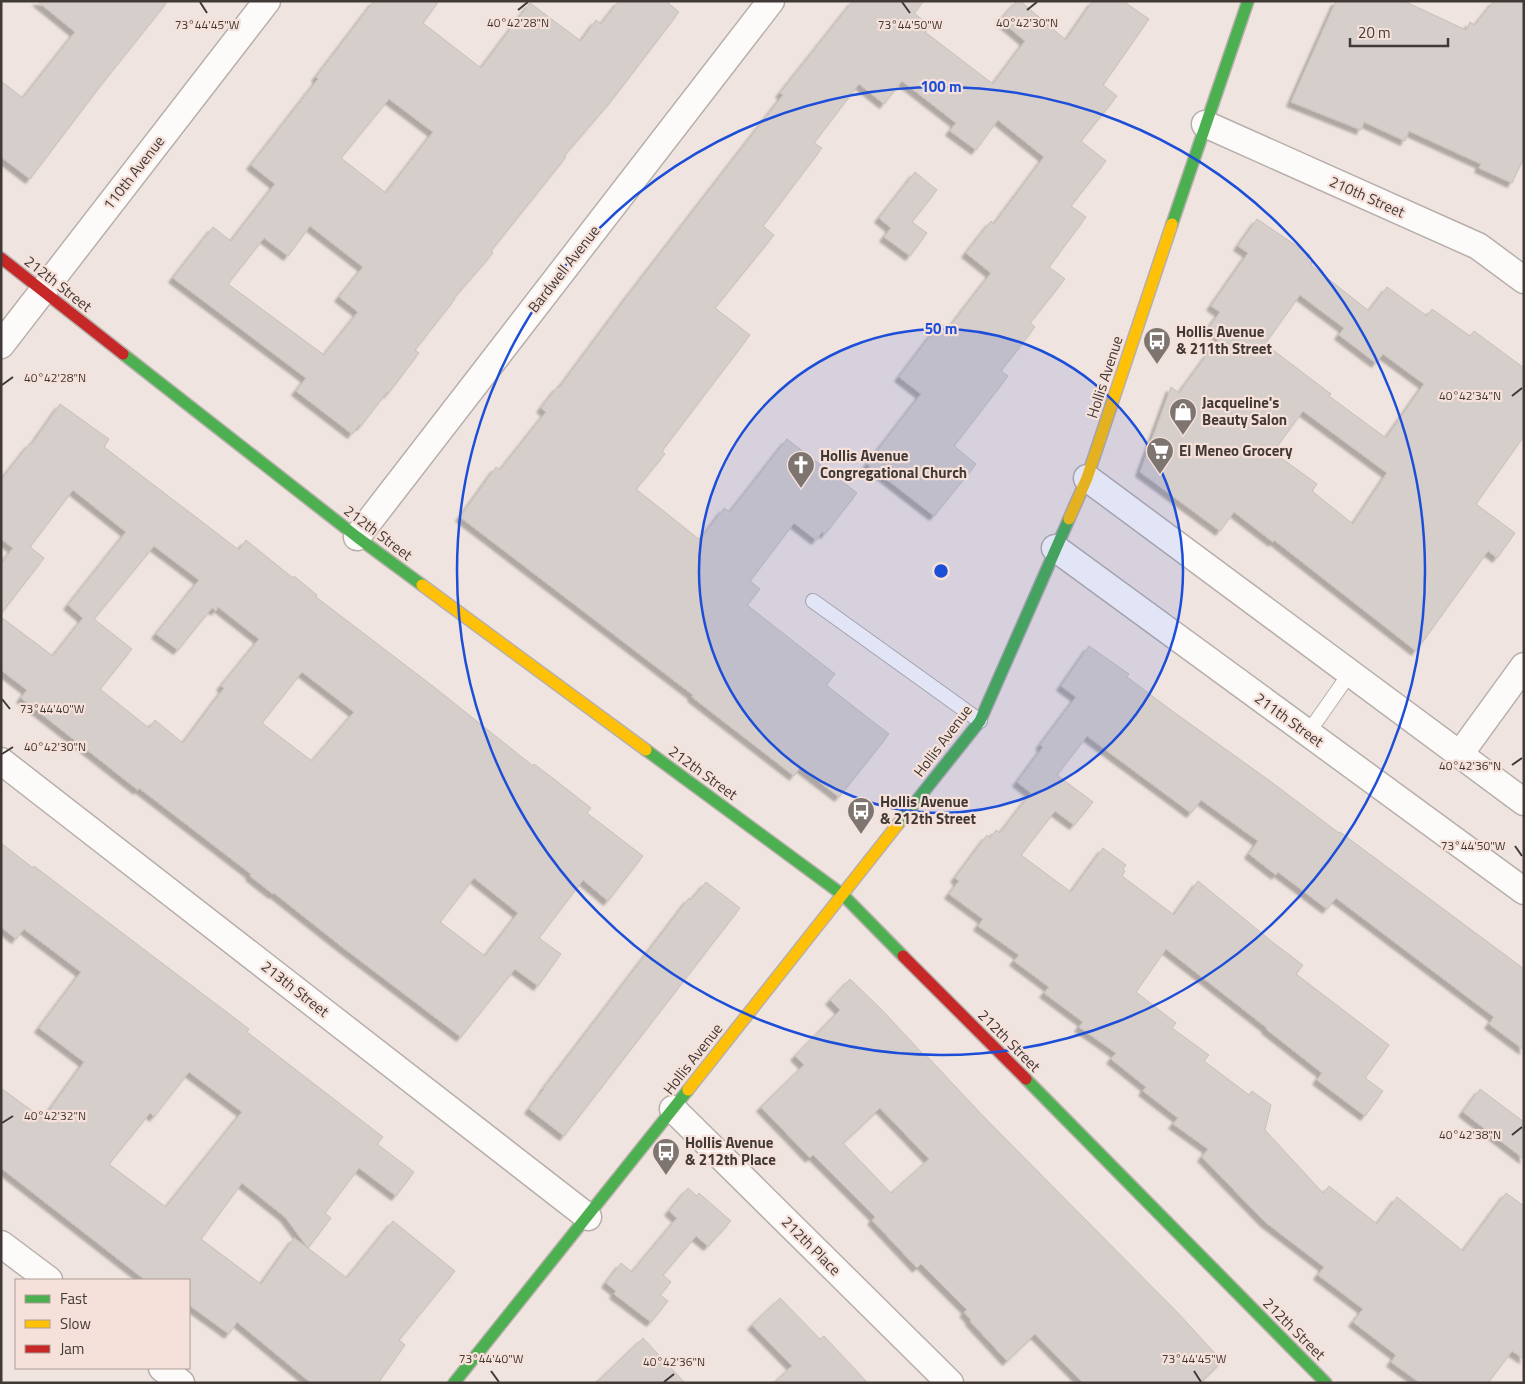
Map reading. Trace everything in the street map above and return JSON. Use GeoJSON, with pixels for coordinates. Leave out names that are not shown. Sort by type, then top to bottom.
{"type":"FeatureCollection","features":[{"type":"Feature","properties":{"kind":"street","name":"110th Avenue"},"geometry":{"type":"LineString","coordinates":[[1,345],[267,1]]}},
{"type":"Feature","properties":{"kind":"street","name":"Bardwell Avenue"},"geometry":{"type":"LineString","coordinates":[[357,537],[771,1]]}},
{"type":"Feature","properties":{"kind":"street","name":"Hollis Avenue"},"geometry":{"type":"LineString","coordinates":[[454,1383],[588,1217],[980,721],[1087,478],[1248,1]]}},
{"type":"Feature","properties":{"kind":"street","name":"210th Street"},"geometry":{"type":"LineString","coordinates":[[1205,124],[1478,246],[1524,280]]}},
{"type":"Feature","properties":{"kind":"street","name":"212th Street"},"geometry":{"type":"LineString","coordinates":[[1,258],[357,537],[843,895],[1326,1383]]}},
{"type":"Feature","properties":{"kind":"street"},"geometry":{"type":"LineString","coordinates":[[1087,478],[1524,802]]}},
{"type":"Feature","properties":{"kind":"street","name":"211th Street"},"geometry":{"type":"LineString","coordinates":[[1055,548],[1524,891]]}},
{"type":"Feature","properties":{"kind":"street"},"geometry":{"type":"LineString","coordinates":[[1460,754],[1524,666]]}},
{"type":"Feature","properties":{"kind":"street","name":"213th Street"},"geometry":{"type":"LineString","coordinates":[[1,761],[588,1217]]}},
{"type":"Feature","properties":{"kind":"street","name":"212th Place"},"geometry":{"type":"LineString","coordinates":[[673,1109],[950,1383]]}},
{"type":"Feature","properties":{"kind":"street"},"geometry":{"type":"LineString","coordinates":[[1,1244],[48,1279]]}},
{"type":"Feature","properties":{"kind":"street"},"geometry":{"type":"LineString","coordinates":[[163,1369],[182,1383]]}},
{"type":"Feature","properties":{"kind":"lane"},"geometry":{"type":"LineString","coordinates":[[813,601],[980,721]]}},
{"type":"Feature","properties":{"kind":"lane"},"geometry":{"type":"LineString","coordinates":[[1308,733],[1350,673]]}},
{"type":"Feature","properties":{"kind":"building"},"geometry":{"type":"Polygon","coordinates":[[[37,1],[168,1],[30,179],[1,157],[1,81],[23,98],[75,32],[37,1]]]}},
{"type":"Feature","properties":{"kind":"building"},"geometry":{"type":"Polygon","coordinates":[[[374,1],[439,1],[423,23],[481,68],[530,3],[581,41],[596,20],[601,24],[619,1],[666,1],[679,12],[612,100],[564,156],[566,157],[491,251],[493,253],[454,298],[415,350],[419,353],[388,394],[387,392],[361,426],[359,425],[352,434],[296,391],[306,378],[173,278],[213,227],[231,241],[275,184],[251,165],[318,79],[316,77],[374,1]],[[389,99],[341,158],[386,193],[433,132],[389,99]],[[310,226],[288,256],[264,238],[228,284],[324,355],[358,312],[339,297],[363,267],[310,226]]]}},
{"type":"Feature","properties":{"kind":"building"},"geometry":{"type":"Polygon","coordinates":[[[853,1],[924,1],[914,13],[930,26],[925,32],[993,84],[1025,41],[1000,20],[1017,1],[1020,1],[1066,40],[1093,1],[1123,1],[1149,19],[1103,85],[1117,96],[1081,141],[1106,161],[1071,206],[1086,217],[1049,267],[1065,279],[1030,323],[1035,327],[1001,371],[1008,376],[954,446],[976,464],[934,516],[867,464],[921,394],[899,377],[940,323],[948,329],[991,273],[966,253],[991,221],[994,224],[1044,157],[998,120],[976,150],[950,131],[956,123],[902,81],[884,104],[859,84],[814,143],[822,148],[763,226],[774,235],[715,308],[750,335],[662,451],[665,454],[636,489],[700,540],[724,508],[730,512],[787,439],[857,493],[825,534],[822,532],[816,540],[794,523],[750,581],[760,589],[747,605],[835,674],[826,685],[889,734],[839,797],[800,767],[794,776],[692,697],[693,695],[460,517],[496,467],[500,470],[546,412],[541,408],[558,386],[559,388],[783,95],[780,93],[853,1]]]}},
{"type":"Feature","properties":{"kind":"building"},"geometry":{"type":"Polygon","coordinates":[[[1336,1],[1404,1],[1466,30],[1470,22],[1475,25],[1494,1],[1524,1],[1524,158],[1512,183],[1479,168],[1481,164],[1409,131],[1405,141],[1364,122],[1361,130],[1291,102],[1336,1]]]}},
{"type":"Feature","properties":{"kind":"building"},"geometry":{"type":"Polygon","coordinates":[[[915,172],[937,190],[912,222],[927,233],[910,256],[884,237],[891,228],[879,218],[915,172]]]}},
{"type":"Feature","properties":{"kind":"building"},"geometry":{"type":"Polygon","coordinates":[[[1257,219],[1310,255],[1307,260],[1312,263],[1311,265],[1369,311],[1387,287],[1427,316],[1432,309],[1470,336],[1474,331],[1524,368],[1524,436],[1476,504],[1515,533],[1497,558],[1488,551],[1416,651],[1274,540],[1273,542],[1234,512],[1220,531],[1140,472],[1171,387],[1179,393],[1220,337],[1208,329],[1220,312],[1211,306],[1248,253],[1238,246],[1257,219]],[[1300,295],[1265,344],[1331,394],[1329,396],[1386,438],[1424,384],[1383,354],[1376,363],[1339,335],[1344,328],[1300,295]],[[1303,411],[1273,452],[1317,484],[1312,491],[1353,524],[1387,473],[1303,411]]]}},
{"type":"Feature","properties":{"kind":"building"},"geometry":{"type":"Polygon","coordinates":[[[60,404],[109,439],[104,447],[239,550],[246,540],[293,578],[294,576],[317,595],[316,597],[533,766],[534,764],[591,808],[587,813],[643,856],[608,901],[583,880],[539,938],[561,954],[538,986],[515,969],[461,1037],[21,698],[27,690],[1,670],[1,617],[53,656],[83,618],[68,605],[126,532],[73,490],[30,547],[44,558],[1,614],[1,564],[13,548],[1,539],[1,480],[30,443],[32,444],[60,404]],[[154,546],[94,619],[132,649],[100,689],[149,728],[155,720],[183,743],[224,688],[221,686],[259,639],[218,607],[216,611],[212,608],[178,650],[156,634],[199,580],[154,546]],[[302,672],[262,723],[312,761],[354,712],[302,672]],[[474,878],[440,922],[485,956],[518,913],[474,878]]]}},
{"type":"Feature","properties":{"kind":"building"},"geometry":{"type":"Polygon","coordinates":[[[1089,646],[1129,674],[1127,677],[1175,713],[1340,832],[1524,969],[1524,1050],[1489,1024],[1494,1017],[1336,898],[1327,909],[1278,872],[1276,875],[1249,854],[1258,841],[1201,800],[1191,813],[1087,736],[1057,775],[1093,802],[1074,825],[1055,811],[1021,855],[1071,892],[1103,848],[1126,865],[1122,876],[1174,915],[1198,881],[1303,965],[1296,974],[1389,1045],[1365,1078],[1383,1091],[1365,1116],[1317,1080],[1322,1073],[1166,949],[1136,992],[1176,1023],[1172,1028],[1209,1055],[1204,1061],[1249,1095],[1252,1091],[1271,1105],[1265,1130],[1323,1193],[1329,1186],[1377,1224],[1397,1197],[1463,1251],[1506,1193],[1524,1206],[1524,1359],[1512,1351],[1488,1383],[1420,1383],[1391,1362],[1396,1355],[1353,1322],[1363,1309],[1318,1275],[1324,1267],[1265,1222],[1202,1157],[1208,1149],[1173,1124],[1178,1118],[1143,1091],[1146,1087],[1111,1059],[1116,1053],[1079,1027],[1083,1022],[1044,993],[1049,987],[1014,961],[1019,955],[978,926],[983,919],[949,894],[959,881],[955,878],[987,835],[990,838],[996,830],[1000,833],[1031,793],[1017,782],[1043,747],[1040,745],[1076,697],[1061,686],[1089,646]]]}},
{"type":"Feature","properties":{"kind":"building"},"geometry":{"type":"Polygon","coordinates":[[[1,843],[249,1029],[247,1032],[383,1137],[377,1144],[414,1172],[396,1196],[359,1168],[325,1213],[331,1218],[308,1248],[347,1278],[393,1221],[455,1271],[399,1340],[405,1345],[378,1383],[311,1383],[237,1322],[229,1334],[190,1306],[190,1279],[144,1279],[1,1168],[1,1088],[43,1119],[84,1062],[39,1028],[81,972],[24,929],[16,939],[1,927],[1,843]],[[189,1072],[154,1117],[150,1113],[109,1164],[166,1207],[242,1112],[189,1072]],[[242,1183],[201,1239],[261,1284],[294,1238],[308,1248],[285,1217],[242,1183]]]}},
{"type":"Feature","properties":{"kind":"building"},"geometry":{"type":"Polygon","coordinates":[[[706,882],[740,908],[564,1136],[529,1109],[689,898],[691,900],[706,882]]]}},
{"type":"Feature","properties":{"kind":"building"},"geometry":{"type":"Polygon","coordinates":[[[850,979],[1179,1314],[1222,1361],[1200,1383],[1083,1383],[1035,1334],[1007,1361],[970,1321],[964,1312],[967,1310],[921,1264],[917,1268],[872,1220],[875,1217],[813,1155],[810,1158],[761,1107],[804,1065],[795,1056],[840,1010],[830,1000],[850,979]],[[880,1108],[843,1143],[891,1193],[929,1159],[880,1108]]]}},
{"type":"Feature","properties":{"kind":"building"},"geometry":{"type":"Polygon","coordinates":[[[1480,1089],[1524,1122],[1524,1159],[1463,1112],[1480,1089]]]}},
{"type":"Feature","properties":{"kind":"building"},"geometry":{"type":"Polygon","coordinates":[[[688,1188],[697,1196],[699,1193],[731,1221],[708,1246],[696,1236],[663,1275],[671,1282],[660,1295],[668,1301],[651,1322],[614,1294],[616,1291],[606,1283],[621,1263],[632,1272],[677,1218],[669,1211],[688,1188]]]}},
{"type":"Feature","properties":{"kind":"building"},"geometry":{"type":"Polygon","coordinates":[[[780,1298],[820,1339],[824,1336],[868,1383],[774,1383],[792,1366],[752,1325],[780,1298]]]}},
{"type":"Feature","properties":{"kind":"building"},"geometry":{"type":"Polygon","coordinates":[[[643,1338],[685,1383],[596,1383],[643,1338]]]}},
{"type":"Feature","properties":{"kind":"traffic: fast"},"geometry":{"type":"LineString","coordinates":[[1172,224],[1248,1]]}},
{"type":"Feature","properties":{"kind":"traffic: fast"},"geometry":{"type":"LineString","coordinates":[[123,354],[357,537],[422,585]]}},
{"type":"Feature","properties":{"kind":"traffic: fast"},"geometry":{"type":"LineString","coordinates":[[898,824],[980,721],[1069,519]]}},
{"type":"Feature","properties":{"kind":"traffic: fast"},"geometry":{"type":"LineString","coordinates":[[646,750],[843,895],[903,956]]}},
{"type":"Feature","properties":{"kind":"traffic: fast"},"geometry":{"type":"LineString","coordinates":[[1026,1079],[1326,1383]]}},
{"type":"Feature","properties":{"kind":"traffic: fast"},"geometry":{"type":"LineString","coordinates":[[454,1383],[688,1090]]}},
{"type":"Feature","properties":{"kind":"traffic: slow"},"geometry":{"type":"LineString","coordinates":[[1069,519],[1087,478],[1172,224]]}},
{"type":"Feature","properties":{"kind":"traffic: slow"},"geometry":{"type":"LineString","coordinates":[[422,585],[646,750]]}},
{"type":"Feature","properties":{"kind":"traffic: slow"},"geometry":{"type":"LineString","coordinates":[[688,1090],[898,824]]}},
{"type":"Feature","properties":{"kind":"traffic: jam"},"geometry":{"type":"LineString","coordinates":[[1,258],[123,354]]}},
{"type":"Feature","properties":{"kind":"traffic: jam"},"geometry":{"type":"LineString","coordinates":[[903,956],[1026,1079]]}},
{"type":"Feature","properties":{"kind":"place","name":"Hollis Avenue & 211th Street"},"geometry":{"type":"Point","coordinates":[1157,365]}},
{"type":"Feature","properties":{"kind":"place","name":"Jacqueline's Beauty Salon"},"geometry":{"type":"Point","coordinates":[1183,436]}},
{"type":"Feature","properties":{"kind":"place","name":"El Meneo Grocery"},"geometry":{"type":"Point","coordinates":[1160,475]}},
{"type":"Feature","properties":{"kind":"place","name":"Hollis Avenue Congregational Church"},"geometry":{"type":"Point","coordinates":[801,489]}},
{"type":"Feature","properties":{"kind":"place","name":"Hollis Avenue & 212th Street"},"geometry":{"type":"Point","coordinates":[861,835]}},
{"type":"Feature","properties":{"kind":"place","name":"Hollis Avenue & 212th Place"},"geometry":{"type":"Point","coordinates":[666,1176]}}]}
